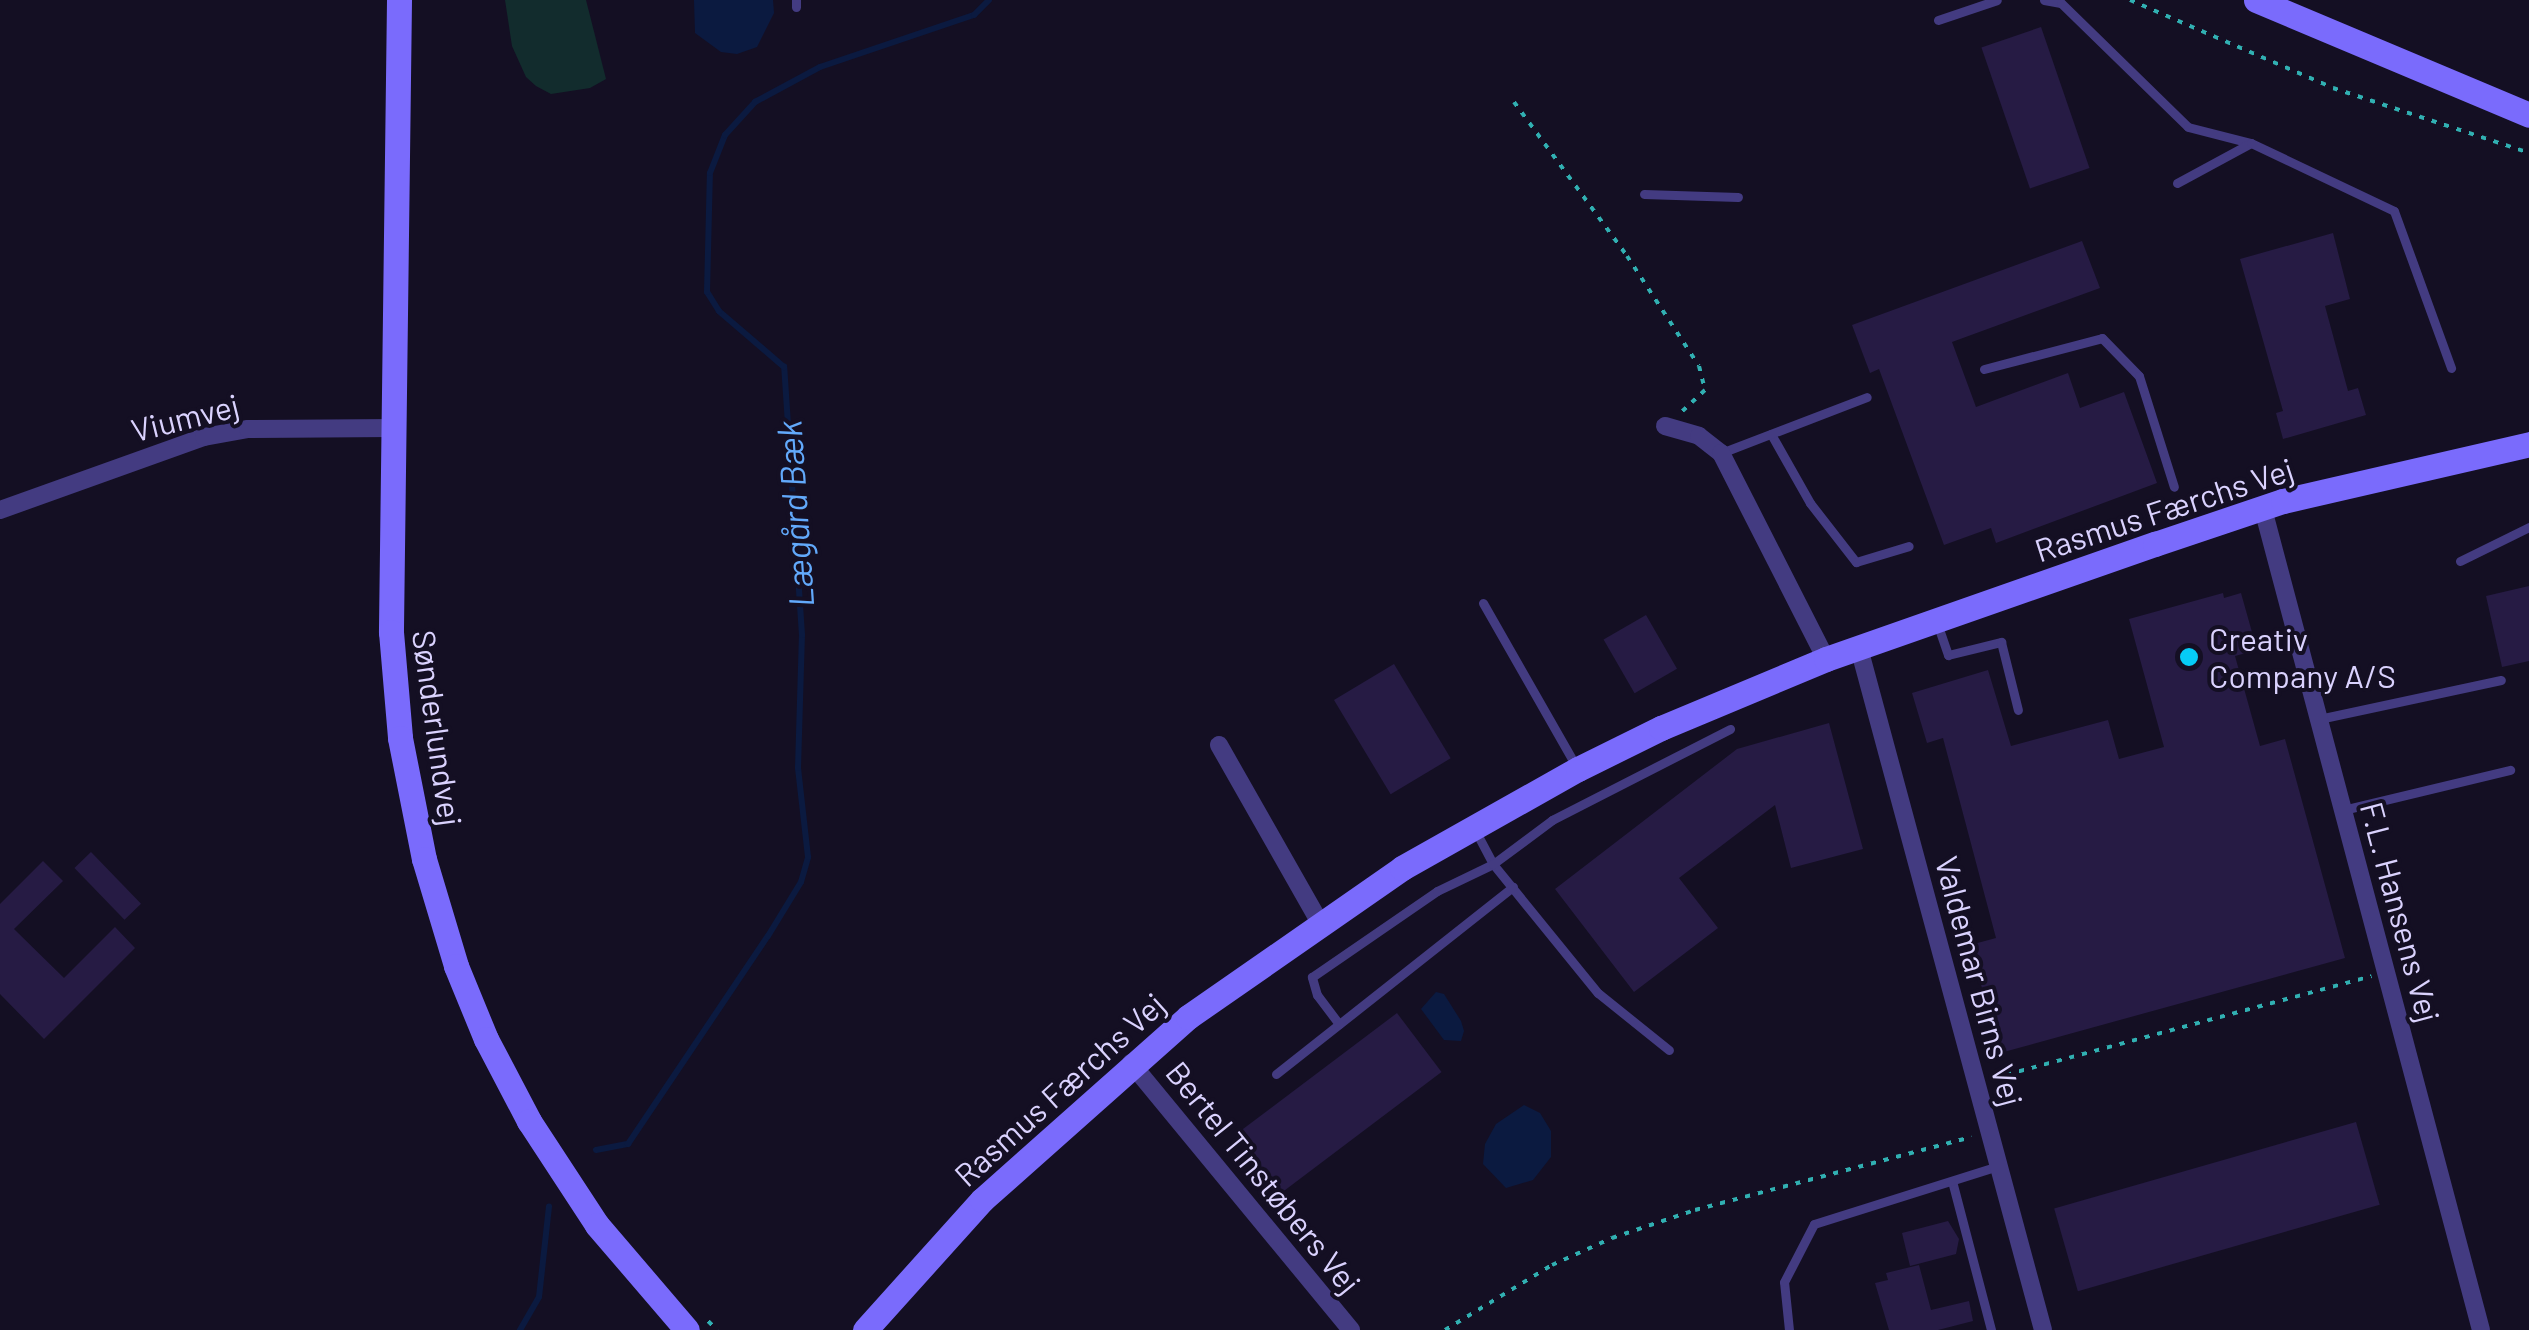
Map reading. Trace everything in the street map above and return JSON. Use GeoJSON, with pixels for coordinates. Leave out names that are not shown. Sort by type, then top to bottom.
{"type":"FeatureCollection","features":[{"type":"Feature","properties":{"kind":"street","name":"Sønderlundvej"},"geometry":{"type":"LineString","coordinates":[[399,0],[391,632],[400,738],[424,858],[456,966],[486,1039],[550,1155],[607,1237],[696,1324]]}},
{"type":"Feature","properties":{"kind":"street"},"geometry":{"type":"LineString","coordinates":[[2256,0],[2529,116]]}},
{"type":"Feature","properties":{"kind":"street"},"geometry":{"type":"LineString","coordinates":[[1665,426],[1699,436],[1721,453],[1826,659]]}},
{"type":"Feature","properties":{"kind":"street","name":"Viumvej"},"geometry":{"type":"LineString","coordinates":[[0,510],[204,437],[248,429],[393,428]]}},
{"type":"Feature","properties":{"kind":"street","name":"Rasmus Færchs Vej"},"geometry":{"type":"LineString","coordinates":[[865,1330],[982,1200],[1131,1063],[1246,973],[1320,923],[1473,828],[1578,769],[1662,728],[1826,659],[1936,621],[2264,509],[2399,471],[2529,444]]}},
{"type":"Feature","properties":{"kind":"street","name":"F.L. Hansens Vej"},"geometry":{"type":"LineString","coordinates":[[2264,509],[2481,1330]]}},
{"type":"Feature","properties":{"kind":"street","name":"Valdemar Birns Vej"},"geometry":{"type":"LineString","coordinates":[[1859,648],[2043,1330]]}},
{"type":"Feature","properties":{"kind":"street"},"geometry":{"type":"LineString","coordinates":[[1219,745],[1320,923]]}},
{"type":"Feature","properties":{"kind":"street","name":"Bertel Tinstøbers Vej"},"geometry":{"type":"LineString","coordinates":[[1131,1063],[1351,1330]]}},
{"type":"Feature","properties":{"kind":"lane"},"geometry":{"type":"LineString","coordinates":[[1938,20],[1997,0]]}},
{"type":"Feature","properties":{"kind":"lane"},"geometry":{"type":"LineString","coordinates":[[2044,0],[2061,3],[2188,127],[2251,143],[2394,212],[2451,368]]}},
{"type":"Feature","properties":{"kind":"lane"},"geometry":{"type":"LineString","coordinates":[[2177,183],[2251,143]]}},
{"type":"Feature","properties":{"kind":"lane"},"geometry":{"type":"LineString","coordinates":[[1644,194],[1738,197]]}},
{"type":"Feature","properties":{"kind":"lane"},"geometry":{"type":"LineString","coordinates":[[1984,369],[2102,338],[2138,376],[2174,487]]}},
{"type":"Feature","properties":{"kind":"lane"},"geometry":{"type":"LineString","coordinates":[[1721,453],[1866,398]]}},
{"type":"Feature","properties":{"kind":"lane"},"geometry":{"type":"LineString","coordinates":[[1770,434],[1810,503],[1856,562],[1909,546]]}},
{"type":"Feature","properties":{"kind":"lane"},"geometry":{"type":"LineString","coordinates":[[2460,561],[2529,527]]}},
{"type":"Feature","properties":{"kind":"lane"},"geometry":{"type":"LineString","coordinates":[[1484,603],[1578,769]]}},
{"type":"Feature","properties":{"kind":"lane"},"geometry":{"type":"LineString","coordinates":[[1936,621],[1948,655],[2001,642],[2018,710]]}},
{"type":"Feature","properties":{"kind":"lane"},"geometry":{"type":"LineString","coordinates":[[2320,719],[2500,680]]}},
{"type":"Feature","properties":{"kind":"lane"},"geometry":{"type":"LineString","coordinates":[[1339,1024],[1317,995],[1312,977],[1437,891],[1494,864],[1552,820],[1730,728]]}},
{"type":"Feature","properties":{"kind":"lane"},"geometry":{"type":"LineString","coordinates":[[2343,810],[2510,770]]}},
{"type":"Feature","properties":{"kind":"lane"},"geometry":{"type":"LineString","coordinates":[[1473,828],[1494,864],[1598,993],[1669,1050]]}},
{"type":"Feature","properties":{"kind":"lane"},"geometry":{"type":"LineString","coordinates":[[1276,1074],[1513,888]]}},
{"type":"Feature","properties":{"kind":"lane"},"geometry":{"type":"LineString","coordinates":[[1789,1330],[1784,1282],[1814,1224],[1998,1166]]}},
{"type":"Feature","properties":{"kind":"lane"},"geometry":{"type":"LineString","coordinates":[[1952,1181],[1991,1330]]}},
{"type":"Feature","properties":{"kind":"path"},"geometry":{"type":"LineString","coordinates":[[2130,0],[2333,88],[2529,153]]}},
{"type":"Feature","properties":{"kind":"path"},"geometry":{"type":"LineString","coordinates":[[1514,102],[1627,256],[1699,366],[1705,390],[1665,426]]}},
{"type":"Feature","properties":{"kind":"path"},"geometry":{"type":"LineString","coordinates":[[1975,1084],[2385,972]]}},
{"type":"Feature","properties":{"kind":"path"},"geometry":{"type":"LineString","coordinates":[[1445,1330],[1552,1265],[1612,1238],[1695,1210],[1989,1133]]}},
{"type":"Feature","properties":{"kind":"path"},"geometry":{"type":"LineString","coordinates":[[696,1324],[717,1330]]}},
{"type":"Feature","properties":{"kind":"green space"},"geometry":{"type":"Polygon","coordinates":[[[505,0],[586,0],[606,79],[590,88],[551,94],[536,86],[526,77],[512,46],[505,0]]]}},
{"type":"Feature","properties":{"kind":"water"},"geometry":{"type":"Polygon","coordinates":[[[694,0],[773,0],[774,13],[757,47],[737,54],[721,52],[695,33],[694,0]]]}},
{"type":"Feature","properties":{"kind":"water"},"geometry":{"type":"Polygon","coordinates":[[[1436,992],[1444,994],[1461,1021],[1461,1041],[1444,1040],[1421,1009],[1436,992]]]}},
{"type":"Feature","properties":{"kind":"water"},"geometry":{"type":"Polygon","coordinates":[[[1524,1105],[1540,1113],[1551,1131],[1551,1157],[1533,1180],[1506,1188],[1483,1164],[1485,1144],[1496,1124],[1524,1105]]]}},
{"type":"Feature","properties":{"kind":"building"},"geometry":{"type":"Polygon","coordinates":[[[2041,27],[2090,168],[2030,188],[1981,48],[2041,27]]]}},
{"type":"Feature","properties":{"kind":"building"},"geometry":{"type":"Polygon","coordinates":[[[2333,233],[2350,299],[2325,306],[2348,391],[2358,388],[2366,415],[2283,439],[2276,413],[2283,411],[2240,259],[2333,233]]]}},
{"type":"Feature","properties":{"kind":"building"},"geometry":{"type":"Polygon","coordinates":[[[2082,241],[2100,288],[1952,342],[1976,407],[2068,373],[2080,408],[2124,392],[2157,483],[1996,543],[1991,528],[1944,545],[1879,369],[1870,373],[1852,325],[2082,241]]]}},
{"type":"Feature","properties":{"kind":"building"},"geometry":{"type":"Polygon","coordinates":[[[2529,586],[2529,661],[2502,667],[2486,596],[2529,586]]]}},
{"type":"Feature","properties":{"kind":"building"},"geometry":{"type":"Polygon","coordinates":[[[2223,593],[2224,598],[2241,593],[2257,650],[2235,656],[2260,746],[2285,739],[2345,958],[2000,1053],[1970,945],[1996,938],[1943,738],[1927,743],[1912,693],[1988,670],[2011,746],[2108,720],[2119,759],[2164,747],[2129,619],[2223,593]]]}},
{"type":"Feature","properties":{"kind":"building"},"geometry":{"type":"Polygon","coordinates":[[[1646,615],[1677,669],[1635,693],[1604,640],[1646,615]]]}},
{"type":"Feature","properties":{"kind":"building"},"geometry":{"type":"Polygon","coordinates":[[[1394,664],[1451,758],[1391,794],[1334,700],[1394,664]]]}},
{"type":"Feature","properties":{"kind":"building"},"geometry":{"type":"Polygon","coordinates":[[[1829,723],[1863,849],[1791,868],[1775,805],[1679,878],[1718,928],[1634,992],[1555,889],[1737,749],[1829,723]]]}},
{"type":"Feature","properties":{"kind":"building"},"geometry":{"type":"Polygon","coordinates":[[[91,852],[141,904],[124,920],[74,868],[91,852]]]}},
{"type":"Feature","properties":{"kind":"building"},"geometry":{"type":"Polygon","coordinates":[[[43,861],[63,881],[14,929],[64,978],[115,927],[135,948],[44,1039],[0,994],[0,904],[43,861]]]}},
{"type":"Feature","properties":{"kind":"building"},"geometry":{"type":"Polygon","coordinates":[[[1397,1013],[1442,1072],[1280,1194],[1236,1135],[1397,1013]]]}},
{"type":"Feature","properties":{"kind":"building"},"geometry":{"type":"Polygon","coordinates":[[[2356,1122],[2380,1205],[2078,1291],[2054,1209],[2356,1122]]]}},
{"type":"Feature","properties":{"kind":"building"},"geometry":{"type":"Polygon","coordinates":[[[1948,1221],[1959,1239],[1956,1254],[1910,1266],[1902,1233],[1948,1221]]]}},
{"type":"Feature","properties":{"kind":"building"},"geometry":{"type":"Polygon","coordinates":[[[1919,1265],[1931,1310],[1969,1301],[1973,1321],[1938,1330],[1889,1330],[1875,1283],[1888,1280],[1886,1273],[1919,1265]]]}},
{"type":"Feature","properties":{"kind":"waterway","name":"Lægård Bæk"},"geometry":{"type":"LineString","coordinates":[[596,1150],[628,1144],[768,936],[801,882],[808,857],[798,768],[802,635],[784,367],[719,311],[707,292],[710,173],[725,135],[755,102],[820,67],[974,15],[989,0]]}},
{"type":"Feature","properties":{"kind":"waterway","name":"Lægård Bæk"},"geometry":{"type":"LineString","coordinates":[[520,1330],[539,1297],[549,1207]]}},
{"type":"Feature","properties":{"kind":"place","name":"Creativ Company A/S"},"geometry":{"type":"Point","coordinates":[2189,657]}}]}
